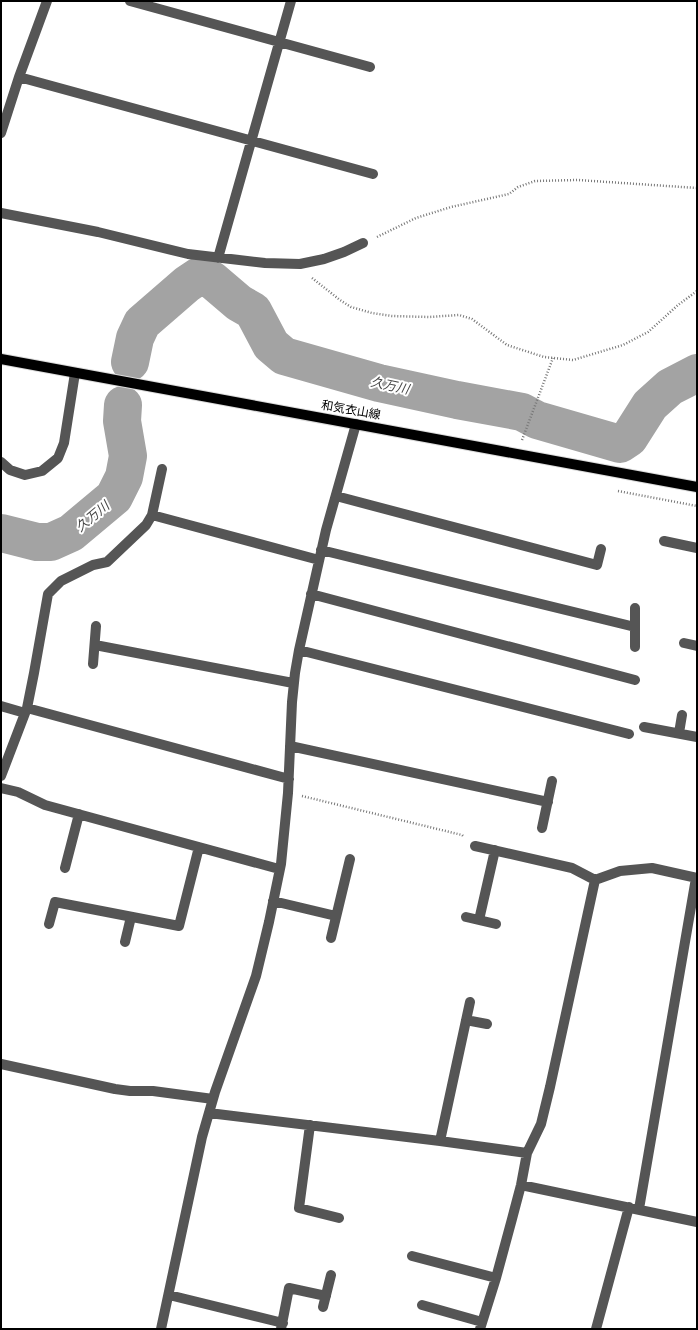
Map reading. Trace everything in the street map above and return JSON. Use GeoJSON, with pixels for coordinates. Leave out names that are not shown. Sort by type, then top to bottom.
{"type":"FeatureCollection","features":[{"type":"Feature","properties":{"kind":"main road","name":"和気衣山線"},"geometry":{"type":"LineString","coordinates":[[1,359],[697,487]]}},
{"type":"Feature","properties":{"kind":"street"},"geometry":{"type":"LineString","coordinates":[[1,133],[46,1]]}},
{"type":"Feature","properties":{"kind":"street"},"geometry":{"type":"LineString","coordinates":[[130,1],[370,67]]}},
{"type":"Feature","properties":{"kind":"street"},"geometry":{"type":"LineString","coordinates":[[218,258],[292,1]]}},
{"type":"Feature","properties":{"kind":"street"},"geometry":{"type":"LineString","coordinates":[[19,77],[373,174]]}},
{"type":"Feature","properties":{"kind":"street"},"geometry":{"type":"LineString","coordinates":[[1,213],[98,232],[188,254],[265,263],[300,264],[324,259],[363,243]]}},
{"type":"Feature","properties":{"kind":"street"},"geometry":{"type":"LineString","coordinates":[[1,462],[10,470],[25,476],[42,471],[58,458],[64,443],[74,373]]}},
{"type":"Feature","properties":{"kind":"street"},"geometry":{"type":"LineString","coordinates":[[161,1329],[202,1137],[231,1042],[256,976],[273,901],[279,869],[288,793],[294,684],[299,650],[320,555],[356,424]]}},
{"type":"Feature","properties":{"kind":"street"},"geometry":{"type":"LineString","coordinates":[[1,776],[26,711],[48,594],[61,581],[93,565],[107,562],[146,525],[152,515],[162,469]]}},
{"type":"Feature","properties":{"kind":"street"},"geometry":{"type":"LineString","coordinates":[[336,496],[597,565],[601,549]]}},
{"type":"Feature","properties":{"kind":"street"},"geometry":{"type":"LineString","coordinates":[[152,515],[635,627]]}},
{"type":"Feature","properties":{"kind":"street"},"geometry":{"type":"LineString","coordinates":[[664,541],[697,548]]}},
{"type":"Feature","properties":{"kind":"street"},"geometry":{"type":"LineString","coordinates":[[311,594],[635,680]]}},
{"type":"Feature","properties":{"kind":"street"},"geometry":{"type":"LineString","coordinates":[[635,608],[635,646]]}},
{"type":"Feature","properties":{"kind":"street"},"geometry":{"type":"LineString","coordinates":[[93,664],[96,626]]}},
{"type":"Feature","properties":{"kind":"street"},"geometry":{"type":"LineString","coordinates":[[684,643],[697,646]]}},
{"type":"Feature","properties":{"kind":"street"},"geometry":{"type":"LineString","coordinates":[[95,645],[294,684]]}},
{"type":"Feature","properties":{"kind":"street"},"geometry":{"type":"LineString","coordinates":[[299,650],[629,734]]}},
{"type":"Feature","properties":{"kind":"street"},"geometry":{"type":"LineString","coordinates":[[1,706],[26,711],[289,779]]}},
{"type":"Feature","properties":{"kind":"street"},"geometry":{"type":"LineString","coordinates":[[679,733],[682,715]]}},
{"type":"Feature","properties":{"kind":"street"},"geometry":{"type":"LineString","coordinates":[[644,727],[697,737]]}},
{"type":"Feature","properties":{"kind":"street"},"geometry":{"type":"LineString","coordinates":[[290,746],[548,802]]}},
{"type":"Feature","properties":{"kind":"street"},"geometry":{"type":"LineString","coordinates":[[542,828],[552,782]]}},
{"type":"Feature","properties":{"kind":"street"},"geometry":{"type":"LineString","coordinates":[[1,788],[18,792],[45,805],[279,869]]}},
{"type":"Feature","properties":{"kind":"street"},"geometry":{"type":"LineString","coordinates":[[65,868],[79,814]]}},
{"type":"Feature","properties":{"kind":"street"},"geometry":{"type":"LineString","coordinates":[[475,846],[572,868],[595,880],[620,871],[652,868],[697,878],[634,1208],[596,1329]]}},
{"type":"Feature","properties":{"kind":"street"},"geometry":{"type":"LineString","coordinates":[[49,924],[55,902],[179,926],[199,847]]}},
{"type":"Feature","properties":{"kind":"street"},"geometry":{"type":"LineString","coordinates":[[479,920],[495,850]]}},
{"type":"Feature","properties":{"kind":"street"},"geometry":{"type":"LineString","coordinates":[[331,938],[350,859]]}},
{"type":"Feature","properties":{"kind":"street"},"geometry":{"type":"LineString","coordinates":[[422,1305],[481,1326],[496,1278],[521,1185],[527,1153],[541,1124],[595,880]]}},
{"type":"Feature","properties":{"kind":"street"},"geometry":{"type":"LineString","coordinates":[[273,901],[336,916]]}},
{"type":"Feature","properties":{"kind":"street"},"geometry":{"type":"LineString","coordinates":[[125,942],[131,917]]}},
{"type":"Feature","properties":{"kind":"street"},"geometry":{"type":"LineString","coordinates":[[466,917],[496,924]]}},
{"type":"Feature","properties":{"kind":"street"},"geometry":{"type":"LineString","coordinates":[[440,1141],[470,1002]]}},
{"type":"Feature","properties":{"kind":"street"},"geometry":{"type":"LineString","coordinates":[[466,1020],[487,1024]]}},
{"type":"Feature","properties":{"kind":"street"},"geometry":{"type":"LineString","coordinates":[[1,1064],[115,1089],[130,1091],[153,1091],[213,1099]]}},
{"type":"Feature","properties":{"kind":"street"},"geometry":{"type":"LineString","coordinates":[[209,1113],[527,1153]]}},
{"type":"Feature","properties":{"kind":"street"},"geometry":{"type":"LineString","coordinates":[[310,1126],[299,1208],[339,1218]]}},
{"type":"Feature","properties":{"kind":"street"},"geometry":{"type":"LineString","coordinates":[[521,1185],[697,1222]]}},
{"type":"Feature","properties":{"kind":"street"},"geometry":{"type":"LineString","coordinates":[[412,1256],[496,1278]]}},
{"type":"Feature","properties":{"kind":"street"},"geometry":{"type":"LineString","coordinates":[[323,1307],[331,1275]]}},
{"type":"Feature","properties":{"kind":"street"},"geometry":{"type":"LineString","coordinates":[[169,1295],[282,1326],[290,1288],[326,1296]]}},
{"type":"Feature","properties":{"kind":"path"},"geometry":{"type":"LineString","coordinates":[[363,243],[416,218],[451,207],[509,194],[518,187],[534,181],[578,180],[697,188]]}},
{"type":"Feature","properties":{"kind":"path"},"geometry":{"type":"LineString","coordinates":[[306,273],[351,307],[372,313],[392,316],[459,316],[472,319],[507,345],[544,357],[573,360],[623,345],[648,332],[678,305],[697,291]]}},
{"type":"Feature","properties":{"kind":"path"},"geometry":{"type":"LineString","coordinates":[[516,454],[552,358]]}},
{"type":"Feature","properties":{"kind":"path"},"geometry":{"type":"LineString","coordinates":[[288,793],[462,835],[475,846]]}},
{"type":"Feature","properties":{"kind":"waterway","name":"久万川"},"geometry":{"type":"LineString","coordinates":[[130,362],[135,338],[142,323],[187,284],[199,276],[212,280],[239,303],[253,311],[271,345],[284,356],[379,383],[522,412],[537,420],[620,444],[629,438],[650,405],[670,387],[697,373]]}},
{"type":"Feature","properties":{"kind":"waterway","name":"久万川"},"geometry":{"type":"LineString","coordinates":[[1,533],[37,542],[51,542],[71,533],[114,497],[124,477],[128,456],[122,421],[123,405]]}}]}
